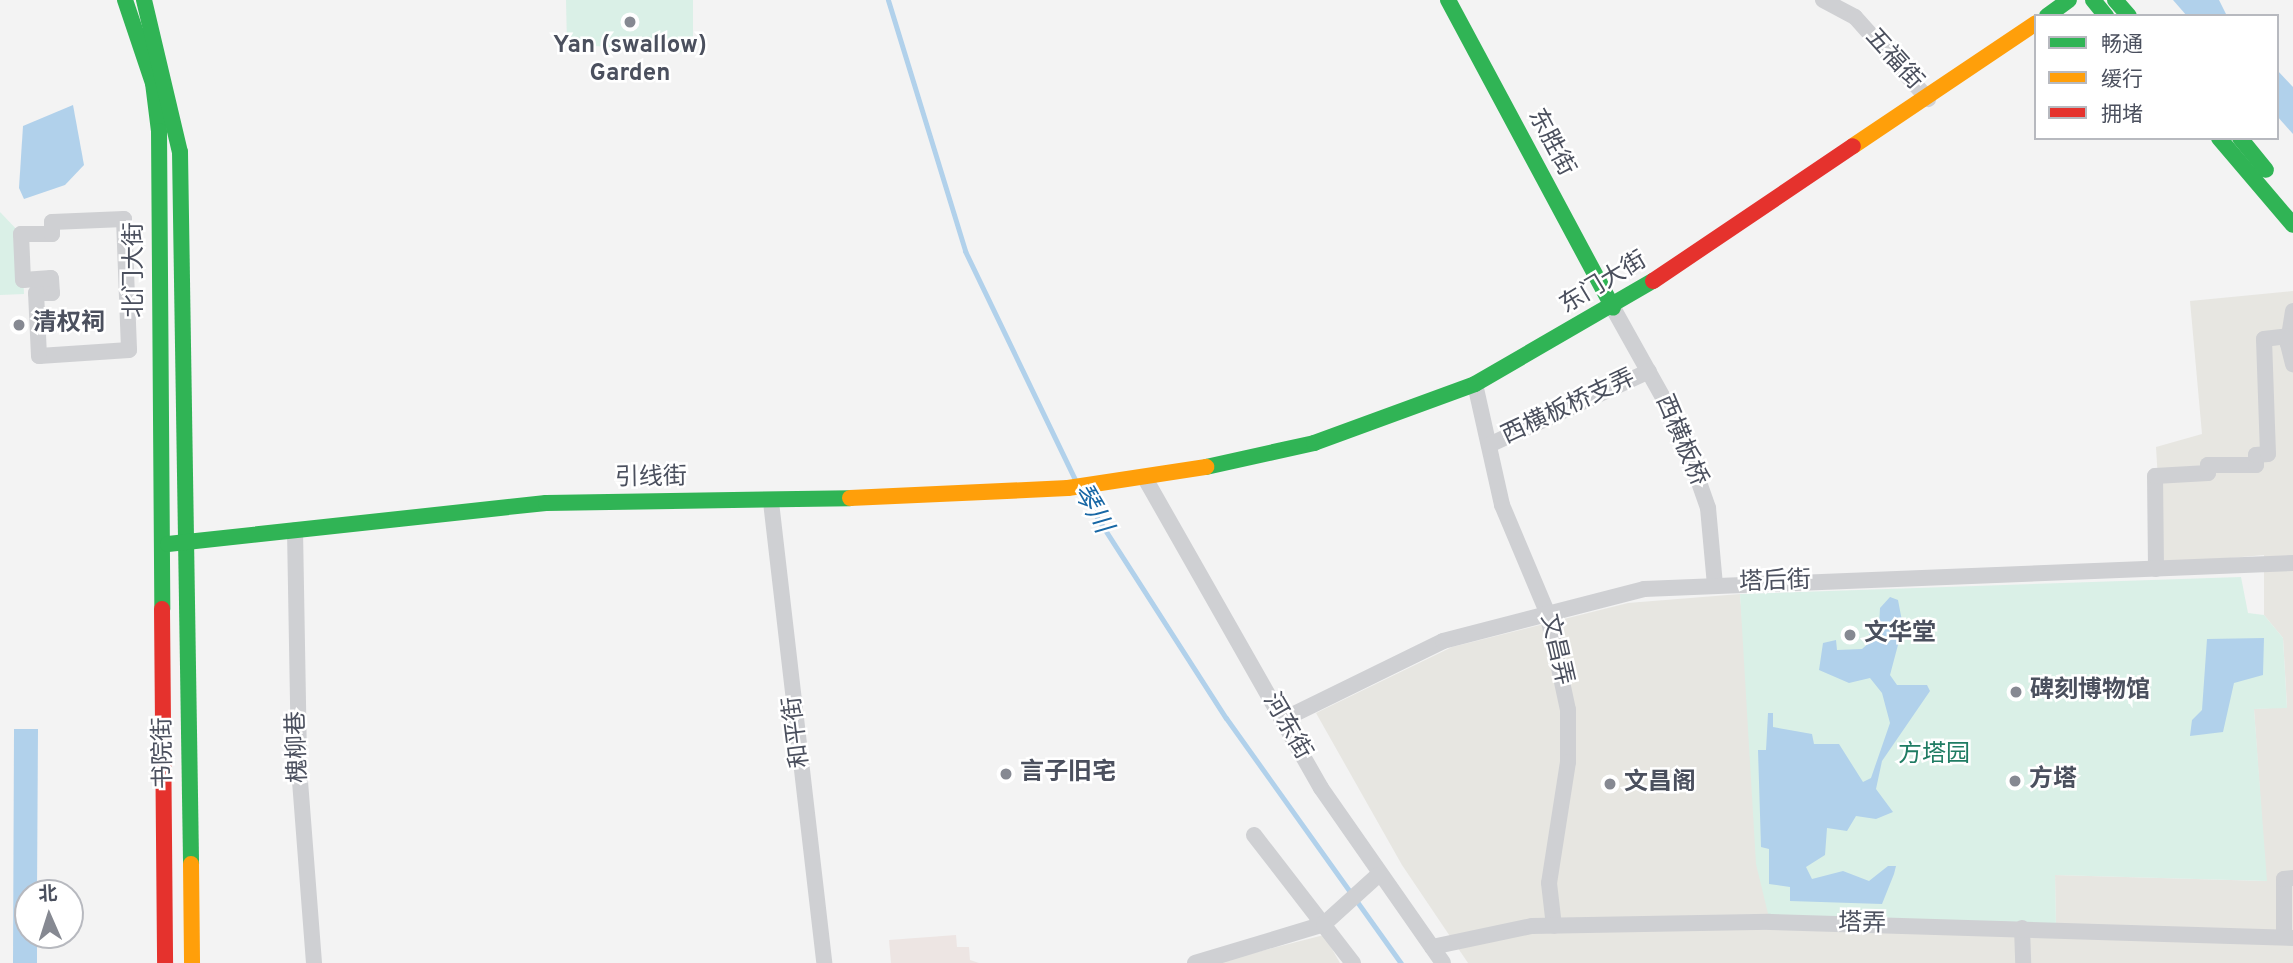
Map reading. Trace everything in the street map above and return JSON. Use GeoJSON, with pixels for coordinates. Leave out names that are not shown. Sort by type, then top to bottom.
{"type":"FeatureCollection","features":[{"type":"Feature","properties":{"kind":"street","name":"北门大街"},"geometry":{"type":"LineString","coordinates":[[125,0],[153,83],[159,131],[158,546]]}},
{"type":"Feature","properties":{"kind":"street","name":"北门大街"},"geometry":{"type":"LineString","coordinates":[[144,0],[180,152],[182,542]]}},
{"type":"Feature","properties":{"kind":"street","name":"东胜街"},"geometry":{"type":"LineString","coordinates":[[1448,0],[1613,308]]}},
{"type":"Feature","properties":{"kind":"street","name":"五福街"},"geometry":{"type":"LineString","coordinates":[[1823,0],[1855,17],[1928,99]]}},
{"type":"Feature","properties":{"kind":"street"},"geometry":{"type":"LineString","coordinates":[[2050,14],[2069,0]]}},
{"type":"Feature","properties":{"kind":"street"},"geometry":{"type":"LineString","coordinates":[[2115,0],[2127,14]]}},
{"type":"Feature","properties":{"kind":"street","name":"东门大街"},"geometry":{"type":"LineString","coordinates":[[1146,480],[1314,443],[1475,384],[1613,308],[1928,99],[2034,24]]}},
{"type":"Feature","properties":{"kind":"street"},"geometry":{"type":"LineString","coordinates":[[2221,140],[2293,225]]}},
{"type":"Feature","properties":{"kind":"street"},"geometry":{"type":"LineString","coordinates":[[2242,140],[2293,202]]}},
{"type":"Feature","properties":{"kind":"street"},"geometry":{"type":"LineString","coordinates":[[124,219],[129,350],[39,356],[36,293],[52,293],[51,278],[23,280],[21,234],[52,234],[52,222],[124,219]]}},
{"type":"Feature","properties":{"kind":"street","name":"西横板桥"},"geometry":{"type":"LineString","coordinates":[[1613,308],[1680,428],[1708,508],[1715,585]]}},
{"type":"Feature","properties":{"kind":"street"},"geometry":{"type":"LineString","coordinates":[[2293,311],[2288,337],[2293,364]]}},
{"type":"Feature","properties":{"kind":"street"},"geometry":{"type":"LineString","coordinates":[[2157,569],[2155,476],[2208,473],[2208,465],[2256,465],[2256,455],[2268,454],[2264,339],[2288,337]]}},
{"type":"Feature","properties":{"kind":"street","name":"西横板桥支弄"},"geometry":{"type":"LineString","coordinates":[[1489,445],[1649,371]]}},
{"type":"Feature","properties":{"kind":"street","name":"文昌弄"},"geometry":{"type":"LineString","coordinates":[[1475,384],[1502,505],[1547,612],[1568,710],[1568,762],[1549,883],[1554,926]]}},
{"type":"Feature","properties":{"kind":"street","name":"引线街"},"geometry":{"type":"LineString","coordinates":[[158,546],[546,503],[771,502],[1068,488],[1146,480]]}},
{"type":"Feature","properties":{"kind":"street","name":"河东街"},"geometry":{"type":"LineString","coordinates":[[1146,480],[1282,720],[1378,875],[1443,963]]}},
{"type":"Feature","properties":{"kind":"street","name":"和平街"},"geometry":{"type":"LineString","coordinates":[[771,502],[824,963]]}},
{"type":"Feature","properties":{"kind":"street","name":"槐柳巷"},"geometry":{"type":"LineString","coordinates":[[295,530],[299,768],[314,963]]}},
{"type":"Feature","properties":{"kind":"street","name":"书院街"},"geometry":{"type":"LineString","coordinates":[[182,542],[192,963]]}},
{"type":"Feature","properties":{"kind":"street","name":"书院街"},"geometry":{"type":"LineString","coordinates":[[158,546],[165,963]]}},
{"type":"Feature","properties":{"kind":"street","name":"塔后街"},"geometry":{"type":"LineString","coordinates":[[1282,720],[1388,663],[1486,626],[1644,590],[2293,562]]}},
{"type":"Feature","properties":{"kind":"street"},"geometry":{"type":"LineString","coordinates":[[1254,835],[1353,963]]}},
{"type":"Feature","properties":{"kind":"street"},"geometry":{"type":"LineString","coordinates":[[1195,963],[1324,924],[1378,875]]}},
{"type":"Feature","properties":{"kind":"street"},"geometry":{"type":"LineString","coordinates":[[2288,937],[2284,878],[2293,878]]}},
{"type":"Feature","properties":{"kind":"street","name":"塔弄"},"geometry":{"type":"LineString","coordinates":[[1432,947],[1554,926],[2022,928],[2288,937]]}},
{"type":"Feature","properties":{"kind":"street"},"geometry":{"type":"LineString","coordinates":[[2022,928],[2023,963]]}},
{"type":"Feature","properties":{"kind":"shaded area"},"geometry":{"type":"Polygon","coordinates":[[[2293,291],[2293,963],[1468,963],[1402,865],[1316,713],[1452,647],[1628,603],[1740,594],[1751,726],[2056,928],[2055,875],[2266,881],[2254,709],[2287,707],[2283,638],[2264,615],[2264,555],[2163,564],[2156,447],[2202,434],[2190,301],[2293,291]]]}},
{"type":"Feature","properties":{"kind":"shaded area"},"geometry":{"type":"Polygon","coordinates":[[[956,935],[957,947],[969,947],[970,960],[979,963],[891,963],[889,940],[956,935]]]}},
{"type":"Feature","properties":{"kind":"shaded area"},"geometry":{"type":"Polygon","coordinates":[[[1324,935],[1340,963],[1215,963],[1324,935]]]}},
{"type":"Feature","properties":{"kind":"green space","name":"Yan (swallow) Garden"},"geometry":{"type":"Polygon","coordinates":[[[566,0],[693,0],[693,53],[567,44],[566,0]]]}},
{"type":"Feature","properties":{"kind":"green space"},"geometry":{"type":"Polygon","coordinates":[[[0,212],[21,234],[24,294],[0,295],[0,212]]]}},
{"type":"Feature","properties":{"kind":"green space","name":"方塔园"},"geometry":{"type":"Polygon","coordinates":[[[2241,577],[2248,613],[2264,615],[2283,638],[2287,708],[2254,709],[2267,881],[2055,875],[2056,928],[1770,922],[1756,864],[1740,594],[2241,577]]]}},
{"type":"Feature","properties":{"kind":"water"},"geometry":{"type":"Polygon","coordinates":[[[2173,0],[2219,0],[2226,14],[2185,14],[2173,0]]]}},
{"type":"Feature","properties":{"kind":"water"},"geometry":{"type":"Polygon","coordinates":[[[2279,72],[2293,87],[2293,134],[2279,118],[2279,72]]]}},
{"type":"Feature","properties":{"kind":"water"},"geometry":{"type":"Polygon","coordinates":[[[73,105],[84,165],[65,185],[24,199],[19,188],[23,126],[73,105]]]}},
{"type":"Feature","properties":{"kind":"water"},"geometry":{"type":"Polygon","coordinates":[[[1890,597],[1898,600],[1903,626],[1890,675],[1897,685],[1927,685],[1930,691],[1882,761],[1876,789],[1893,812],[1876,819],[1856,816],[1847,831],[1827,828],[1825,855],[1806,867],[1812,879],[1843,871],[1869,881],[1888,866],[1896,866],[1894,874],[1882,904],[1790,901],[1790,887],[1769,884],[1769,849],[1761,847],[1758,750],[1766,750],[1768,713],[1773,713],[1773,727],[1812,734],[1814,744],[1839,744],[1863,782],[1871,778],[1890,723],[1882,693],[1870,678],[1849,683],[1819,670],[1823,643],[1836,640],[1837,650],[1862,649],[1870,642],[1869,631],[1879,627],[1880,608],[1890,597]]]}},
{"type":"Feature","properties":{"kind":"water"},"geometry":{"type":"Polygon","coordinates":[[[2264,638],[2263,675],[2234,683],[2223,732],[2190,736],[2192,720],[2202,710],[2207,639],[2264,638]]]}},
{"type":"Feature","properties":{"kind":"water"},"geometry":{"type":"Polygon","coordinates":[[[14,729],[38,729],[37,879],[14,879],[14,949],[37,949],[37,963],[13,963],[14,729]]]}},
{"type":"Feature","properties":{"kind":"waterway","name":"琴川"},"geometry":{"type":"LineString","coordinates":[[888,0],[965,251],[1076,482]]}},
{"type":"Feature","properties":{"kind":"waterway","name":"琴川"},"geometry":{"type":"LineString","coordinates":[[1082,494],[1226,718],[1401,963]]}},
{"type":"Feature","properties":{"kind":"traffic: fast"},"geometry":{"type":"LineString","coordinates":[[125,0],[153,83],[159,131],[162,609]]}},
{"type":"Feature","properties":{"kind":"traffic: fast"},"geometry":{"type":"LineString","coordinates":[[144,0],[180,152],[191,864]]}},
{"type":"Feature","properties":{"kind":"traffic: fast"},"geometry":{"type":"LineString","coordinates":[[1448,0],[1613,308]]}},
{"type":"Feature","properties":{"kind":"traffic: fast"},"geometry":{"type":"LineString","coordinates":[[2050,14],[2069,0]]}},
{"type":"Feature","properties":{"kind":"traffic: fast"},"geometry":{"type":"LineString","coordinates":[[2093,0],[2104,14]]}},
{"type":"Feature","properties":{"kind":"traffic: fast"},"geometry":{"type":"LineString","coordinates":[[2115,0],[2127,14]]}},
{"type":"Feature","properties":{"kind":"traffic: fast"},"geometry":{"type":"LineString","coordinates":[[2221,140],[2293,225]]}},
{"type":"Feature","properties":{"kind":"traffic: fast"},"geometry":{"type":"LineString","coordinates":[[2242,140],[2266,170]]}},
{"type":"Feature","properties":{"kind":"traffic: fast"},"geometry":{"type":"LineString","coordinates":[[1206,467],[1314,443],[1475,384],[1653,281]]}},
{"type":"Feature","properties":{"kind":"traffic: fast"},"geometry":{"type":"LineString","coordinates":[[168,544],[546,503],[850,498]]}},
{"type":"Feature","properties":{"kind":"traffic: slow"},"geometry":{"type":"LineString","coordinates":[[1853,146],[2034,24]]}},
{"type":"Feature","properties":{"kind":"traffic: slow"},"geometry":{"type":"LineString","coordinates":[[850,498],[1068,488],[1206,467]]}},
{"type":"Feature","properties":{"kind":"traffic: slow"},"geometry":{"type":"LineString","coordinates":[[191,864],[192,963]]}},
{"type":"Feature","properties":{"kind":"traffic: jam"},"geometry":{"type":"LineString","coordinates":[[1653,281],[1853,146]]}},
{"type":"Feature","properties":{"kind":"traffic: jam"},"geometry":{"type":"LineString","coordinates":[[162,609],[165,963]]}},
{"type":"Feature","properties":{"kind":"place","name":"Yan (swallow) Garden"},"geometry":{"type":"Point","coordinates":[630,22]}},
{"type":"Feature","properties":{"kind":"place","name":"清权祠"},"geometry":{"type":"Point","coordinates":[19,325]}},
{"type":"Feature","properties":{"kind":"place","name":"文华堂"},"geometry":{"type":"Point","coordinates":[1850,635]}},
{"type":"Feature","properties":{"kind":"place","name":"碑刻博物馆"},"geometry":{"type":"Point","coordinates":[2016,692]}},
{"type":"Feature","properties":{"kind":"place","name":"言子旧宅"},"geometry":{"type":"Point","coordinates":[1006,774]}},
{"type":"Feature","properties":{"kind":"place","name":"方塔"},"geometry":{"type":"Point","coordinates":[2015,781]}},
{"type":"Feature","properties":{"kind":"place","name":"文昌阁"},"geometry":{"type":"Point","coordinates":[1610,784]}}]}
